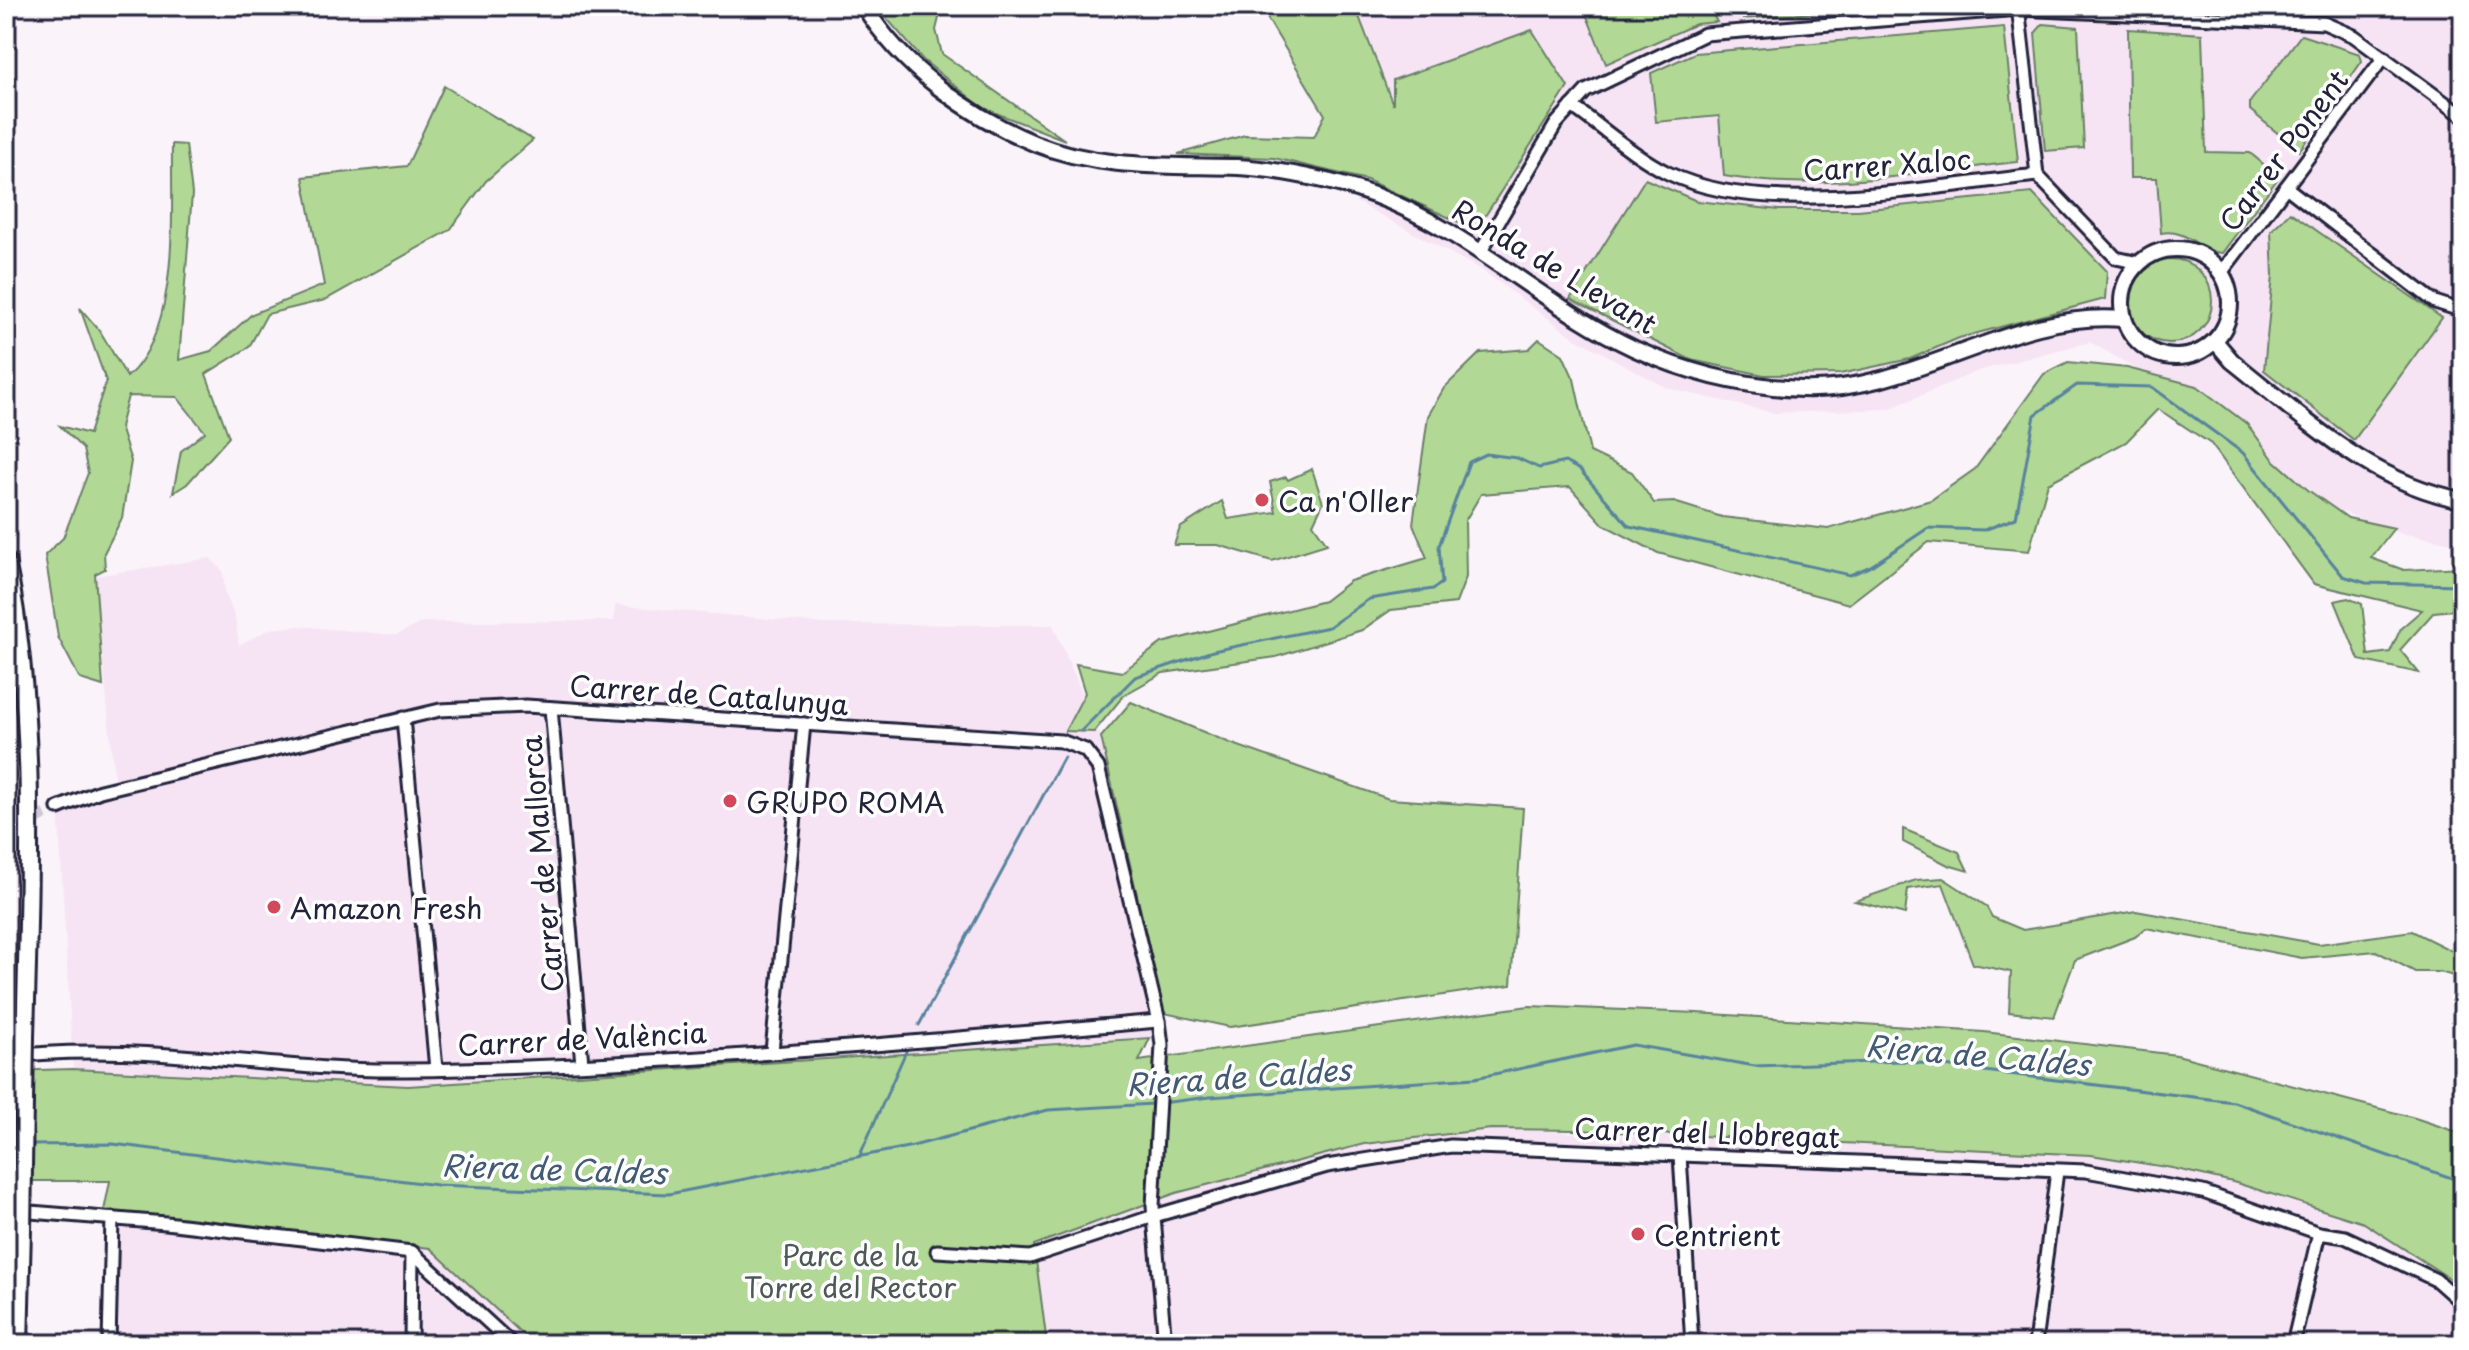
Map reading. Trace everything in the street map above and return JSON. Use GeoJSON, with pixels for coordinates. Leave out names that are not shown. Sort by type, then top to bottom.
{"type":"FeatureCollection","features":[{"type":"Feature","properties":{"kind":"highway"},"geometry":{"type":"LineString","coordinates":[[6,561],[16,616],[26,714],[29,833],[19,1344]]}},
{"type":"Feature","properties":{"kind":"main road","name":"Ronda de Llevant"},"geometry":{"type":"LineString","coordinates":[[864,6],[905,56],[949,96],[994,124],[1037,144],[1139,167],[1242,167],[1336,184],[1374,195],[1452,232],[1633,348],[1695,373],[1746,384],[1805,389],[1869,384],[1988,342],[2053,324],[2095,316],[2123,319]]}},
{"type":"Feature","properties":{"kind":"main road"},"geometry":{"type":"LineString","coordinates":[[2179,249],[2208,259],[2221,273],[2229,289],[2230,308],[2226,326],[2215,341],[2190,356],[2169,358],[2151,352],[2130,334],[2123,319],[2121,300],[2128,278],[2139,263],[2165,250],[2179,249]]}},
{"type":"Feature","properties":{"kind":"main road"},"geometry":{"type":"LineString","coordinates":[[2215,341],[2232,361],[2378,473],[2436,496],[2463,500]]}},
{"type":"Feature","properties":{"kind":"street"},"geometry":{"type":"LineString","coordinates":[[2018,8],[2037,175],[2116,258],[2139,263]]}},
{"type":"Feature","properties":{"kind":"street"},"geometry":{"type":"LineString","coordinates":[[1481,251],[1556,124],[1586,91],[1705,34],[2018,8],[2324,23],[2354,36],[2463,116]]}},
{"type":"Feature","properties":{"kind":"street","name":"Carrer Ponent"},"geometry":{"type":"LineString","coordinates":[[2221,273],[2384,57]]}},
{"type":"Feature","properties":{"kind":"street","name":"Carrer Xaloc"},"geometry":{"type":"LineString","coordinates":[[1572,106],[1668,173],[1723,191],[1823,197],[2037,175]]}},
{"type":"Feature","properties":{"kind":"street"},"geometry":{"type":"LineString","coordinates":[[2286,187],[2435,302],[2463,311]]}},
{"type":"Feature","properties":{"kind":"street","name":"Carrer de Catalunya"},"geometry":{"type":"LineString","coordinates":[[58,808],[100,791],[440,710],[551,708],[1061,741],[1085,750],[1098,767],[1159,1021],[1162,1045],[1154,1151],[1154,1216],[1165,1344]]}},
{"type":"Feature","properties":{"kind":"street","name":"Carrer de Mallorca"},"geometry":{"type":"LineString","coordinates":[[551,708],[582,1064]]}},
{"type":"Feature","properties":{"kind":"street"},"geometry":{"type":"LineString","coordinates":[[403,718],[436,1069]]}},
{"type":"Feature","properties":{"kind":"street"},"geometry":{"type":"LineString","coordinates":[[772,1051],[804,724]]}},
{"type":"Feature","properties":{"kind":"street","name":"Carrer de València"},"geometry":{"type":"LineString","coordinates":[[6,1057],[98,1051],[436,1069],[582,1064],[1159,1021]]}},
{"type":"Feature","properties":{"kind":"street","name":"Carrer del Llobregat"},"geometry":{"type":"LineString","coordinates":[[937,1251],[1030,1257],[1154,1216],[1327,1166],[1451,1146],[2086,1171],[2203,1192],[2319,1233],[2345,1237],[2436,1280],[2463,1304]]}},
{"type":"Feature","properties":{"kind":"street"},"geometry":{"type":"LineString","coordinates":[[1680,1156],[1692,1344]]}},
{"type":"Feature","properties":{"kind":"street"},"geometry":{"type":"LineString","coordinates":[[2035,1344],[2057,1171]]}},
{"type":"Feature","properties":{"kind":"street"},"geometry":{"type":"LineString","coordinates":[[6,1210],[112,1218],[412,1252],[512,1344]]}},
{"type":"Feature","properties":{"kind":"street"},"geometry":{"type":"LineString","coordinates":[[109,1344],[112,1218]]}},
{"type":"Feature","properties":{"kind":"street"},"geometry":{"type":"LineString","coordinates":[[2293,1344],[2319,1233]]}},
{"type":"Feature","properties":{"kind":"street"},"geometry":{"type":"LineString","coordinates":[[411,1344],[412,1252]]}},
{"type":"Feature","properties":{"kind":"shaded area"},"geometry":{"type":"Polygon","coordinates":[[[1272,6],[2463,6],[2463,545],[2390,531],[2326,505],[2159,382],[2090,342],[1978,371],[1889,409],[1774,413],[1667,388],[1575,338],[1480,269],[1356,202],[1361,174],[1272,6]]]}},
{"type":"Feature","properties":{"kind":"shaded area"},"geometry":{"type":"Polygon","coordinates":[[[210,558],[223,571],[225,593],[235,617],[239,645],[270,629],[298,626],[396,635],[423,622],[614,621],[615,605],[825,624],[1053,625],[1101,737],[1164,1013],[1150,1038],[485,1083],[408,1086],[73,1069],[58,808],[115,787],[95,576],[210,558]]]}},
{"type":"Feature","properties":{"kind":"shaded area"},"geometry":{"type":"Polygon","coordinates":[[[1491,1129],[2091,1155],[2172,1168],[2234,1182],[2364,1223],[2463,1287],[2463,1344],[1047,1344],[1033,1245],[1176,1193],[1364,1144],[1491,1129]]]}},
{"type":"Feature","properties":{"kind":"shaded area"},"geometry":{"type":"Polygon","coordinates":[[[104,1211],[430,1248],[533,1344],[100,1344],[104,1211]]]}},
{"type":"Feature","properties":{"kind":"green space"},"geometry":{"type":"Polygon","coordinates":[[[876,6],[942,6],[936,30],[942,54],[1065,140],[983,108],[923,60],[876,6]]]}},
{"type":"Feature","properties":{"kind":"green space"},"geometry":{"type":"Polygon","coordinates":[[[1260,6],[1355,6],[1393,105],[1393,80],[1532,30],[1568,87],[1476,230],[1367,180],[1274,158],[1178,154],[1245,135],[1314,137],[1325,115],[1260,6]]]}},
{"type":"Feature","properties":{"kind":"green space"},"geometry":{"type":"Polygon","coordinates":[[[1583,6],[1708,6],[1717,22],[1696,24],[1606,64],[1583,6]]]}},
{"type":"Feature","properties":{"kind":"green space"},"geometry":{"type":"Polygon","coordinates":[[[1743,6],[1896,6],[1743,19],[1743,6]]]}},
{"type":"Feature","properties":{"kind":"green space"},"geometry":{"type":"Polygon","coordinates":[[[2043,24],[2078,27],[2084,148],[2045,151],[2035,33],[2043,24]]]}},
{"type":"Feature","properties":{"kind":"green space"},"geometry":{"type":"Polygon","coordinates":[[[2004,27],[2018,162],[1834,182],[1761,181],[1724,176],[1719,116],[1656,122],[1651,73],[1695,53],[2004,27]]]}},
{"type":"Feature","properties":{"kind":"green space"},"geometry":{"type":"Polygon","coordinates":[[[2128,29],[2202,34],[2206,152],[2250,153],[2279,177],[2222,253],[2207,249],[2179,234],[2161,233],[2157,178],[2130,178],[2128,29]]]}},
{"type":"Feature","properties":{"kind":"green space"},"geometry":{"type":"Polygon","coordinates":[[[2301,35],[2360,54],[2362,61],[2299,151],[2250,110],[2250,102],[2301,35]]]}},
{"type":"Feature","properties":{"kind":"green space"},"geometry":{"type":"Polygon","coordinates":[[[444,86],[533,140],[486,181],[450,230],[325,300],[267,314],[249,347],[206,374],[229,437],[187,484],[173,493],[181,451],[205,432],[177,397],[128,396],[120,427],[131,461],[122,518],[104,553],[105,569],[95,574],[103,686],[80,679],[58,637],[45,555],[63,538],[88,473],[83,449],[60,426],[89,434],[106,381],[80,308],[100,331],[127,377],[144,356],[157,330],[165,300],[172,234],[172,144],[186,145],[192,194],[179,360],[211,351],[252,314],[324,285],[303,177],[407,166],[444,86]]]}},
{"type":"Feature","properties":{"kind":"green space"},"geometry":{"type":"Polygon","coordinates":[[[1645,179],[1697,201],[1779,210],[1858,210],[2032,193],[2107,271],[2105,299],[1959,338],[1910,359],[1840,374],[1764,375],[1691,360],[1570,299],[1645,179]]]}},
{"type":"Feature","properties":{"kind":"green space"},"geometry":{"type":"Polygon","coordinates":[[[2290,212],[2442,318],[2354,440],[2264,370],[2273,275],[2271,231],[2290,212]]]}},
{"type":"Feature","properties":{"kind":"green space"},"geometry":{"type":"Polygon","coordinates":[[[2162,259],[2178,259],[2194,266],[2205,277],[2212,301],[2209,317],[2200,331],[2178,343],[2162,343],[2146,336],[2135,325],[2128,309],[2128,293],[2135,277],[2146,266],[2162,259]]]}},
{"type":"Feature","properties":{"kind":"green space"},"geometry":{"type":"Polygon","coordinates":[[[1539,339],[1563,355],[1574,379],[1590,452],[1632,472],[1654,503],[1674,502],[1722,517],[1828,529],[1931,500],[1975,469],[2044,374],[2068,362],[2127,368],[2197,386],[2247,424],[2274,460],[2308,490],[2348,518],[2394,528],[2371,558],[2404,570],[2463,567],[2463,609],[2434,612],[2400,650],[2419,673],[2359,660],[2335,601],[2348,598],[2362,604],[2368,655],[2390,652],[2401,628],[2422,610],[2314,584],[2211,444],[2158,409],[2126,442],[2048,483],[2029,551],[1929,542],[1849,604],[1658,553],[1604,525],[1570,487],[1481,494],[1465,521],[1466,577],[1456,603],[1391,610],[1362,630],[1276,657],[1163,673],[1124,695],[1094,732],[1065,731],[1085,693],[1076,664],[1122,672],[1162,643],[1324,601],[1350,581],[1427,558],[1413,524],[1428,416],[1444,388],[1480,353],[1529,349],[1539,339]]]}},
{"type":"Feature","properties":{"kind":"green space"},"geometry":{"type":"Polygon","coordinates":[[[1312,469],[1323,503],[1313,524],[1327,544],[1272,561],[1218,545],[1174,545],[1180,528],[1222,501],[1228,519],[1276,512],[1270,482],[1286,477],[1288,480],[1312,469]]]}},
{"type":"Feature","properties":{"kind":"green space"},"geometry":{"type":"Polygon","coordinates":[[[1131,702],[1230,743],[1389,799],[1523,808],[1511,985],[1230,1027],[1164,1013],[1101,737],[1131,702]]]}},
{"type":"Feature","properties":{"kind":"green space"},"geometry":{"type":"Polygon","coordinates":[[[1903,829],[1959,852],[1968,871],[1948,865],[1903,842],[1903,829]]]}},
{"type":"Feature","properties":{"kind":"green space"},"geometry":{"type":"Polygon","coordinates":[[[1943,878],[1986,906],[1992,917],[2023,930],[2136,911],[2319,944],[2412,931],[2450,950],[2463,951],[2463,979],[2440,972],[2415,972],[2376,951],[2302,958],[2146,928],[2135,937],[2075,960],[2054,1017],[2009,1012],[2011,972],[1973,964],[1943,884],[1908,889],[1905,914],[1855,901],[1916,880],[1943,878]]]}},
{"type":"Feature","properties":{"kind":"green space","name":"Parc de la Torre del Rector"},"geometry":{"type":"Polygon","coordinates":[[[1529,1006],[1697,1013],[1984,1032],[2177,1055],[2415,1118],[2463,1134],[2463,1287],[2364,1223],[2233,1182],[2172,1168],[2091,1155],[1575,1130],[1491,1129],[1364,1144],[1176,1193],[1034,1245],[1047,1344],[533,1344],[430,1248],[104,1211],[110,1181],[6,1181],[6,1071],[73,1069],[408,1086],[1150,1038],[1139,1061],[1529,1006]]]}},
{"type":"Feature","properties":{"kind":"waterway"},"geometry":{"type":"LineString","coordinates":[[1081,731],[1135,677],[1213,651],[1329,627],[1369,599],[1433,589],[1442,583],[1439,546],[1469,462],[1486,454],[1517,458],[1539,468],[1565,462],[1580,470],[1629,526],[1850,575],[1871,566],[1928,528],[1984,530],[2016,518],[2035,415],[2077,385],[2152,387],[2243,453],[2343,576],[2366,583],[2463,585]]}},
{"type":"Feature","properties":{"kind":"waterway"},"geometry":{"type":"LineString","coordinates":[[919,1025],[1064,757]]}},
{"type":"Feature","properties":{"kind":"waterway","name":"Riera de Caldes"},"geometry":{"type":"LineString","coordinates":[[1161,1103],[1475,1078],[1633,1045],[1755,1066],[1903,1061],[2234,1102],[2463,1182]]}},
{"type":"Feature","properties":{"kind":"waterway"},"geometry":{"type":"LineString","coordinates":[[860,1155],[907,1049]]}},
{"type":"Feature","properties":{"kind":"waterway","name":"Riera de Caldes"},"geometry":{"type":"LineString","coordinates":[[30,1145],[113,1144],[437,1185],[669,1194],[913,1146],[1048,1110],[1154,1104]]}},
{"type":"Feature","properties":{"kind":"waterway","name":"Riera de Caldes"},"geometry":{"type":"LineString","coordinates":[[6,1146],[18,1145]]}},
{"type":"Feature","properties":{"kind":"tunnel"},"geometry":{"type":"LineString","coordinates":[[6,833],[58,808]]}},
{"type":"Feature","properties":{"kind":"place","name":"Ca n'Oller"},"geometry":{"type":"Point","coordinates":[1262,500]}},
{"type":"Feature","properties":{"kind":"place","name":"GRUPO ROMA"},"geometry":{"type":"Point","coordinates":[730,801]}},
{"type":"Feature","properties":{"kind":"place","name":"Amazon Fresh"},"geometry":{"type":"Point","coordinates":[274,907]}},
{"type":"Feature","properties":{"kind":"place","name":"Centrient"},"geometry":{"type":"Point","coordinates":[1638,1234]}}]}
